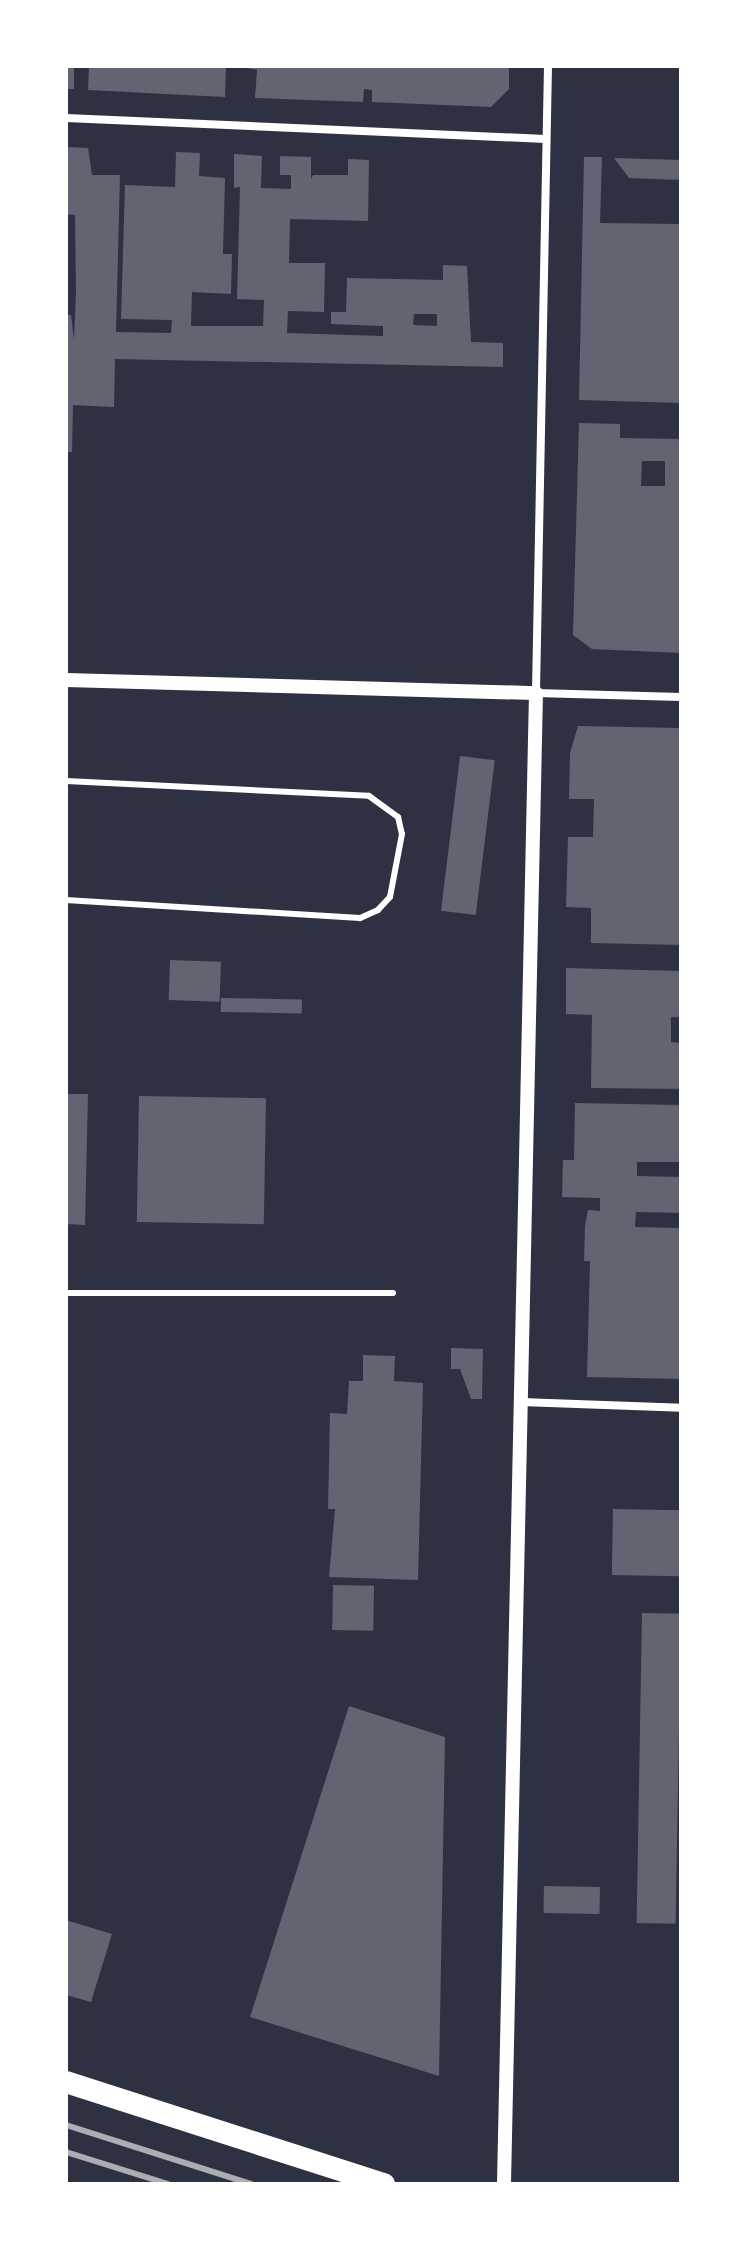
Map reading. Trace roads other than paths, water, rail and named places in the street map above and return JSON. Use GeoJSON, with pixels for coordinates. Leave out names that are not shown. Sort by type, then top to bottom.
{"type":"FeatureCollection","features":[{"type":"Feature","properties":{"kind":"highway"},"geometry":{"type":"LineString","coordinates":[[66,2082],[384,2184]]}},
{"type":"Feature","properties":{"kind":"street"},"geometry":{"type":"LineString","coordinates":[[504,2184],[548,66]]}},
{"type":"Feature","properties":{"kind":"street"},"geometry":{"type":"LineString","coordinates":[[66,118],[546,139]]}},
{"type":"Feature","properties":{"kind":"street"},"geometry":{"type":"LineString","coordinates":[[66,680],[681,697]]}},
{"type":"Feature","properties":{"kind":"street"},"geometry":{"type":"LineString","coordinates":[[521,1402],[681,1408]]}},
{"type":"Feature","properties":{"kind":"lane"},"geometry":{"type":"LineString","coordinates":[[66,781],[369,796],[398,817],[402,834],[390,897],[378,910],[360,918],[66,900]]}},
{"type":"Feature","properties":{"kind":"lane"},"geometry":{"type":"LineString","coordinates":[[66,1293],[393,1293]]}},
{"type":"Feature","properties":{"kind":"railway"},"geometry":{"type":"LineString","coordinates":[[66,2125],[251,2184]]}},
{"type":"Feature","properties":{"kind":"railway"},"geometry":{"type":"LineString","coordinates":[[66,2152],[168,2184]]}}]}
